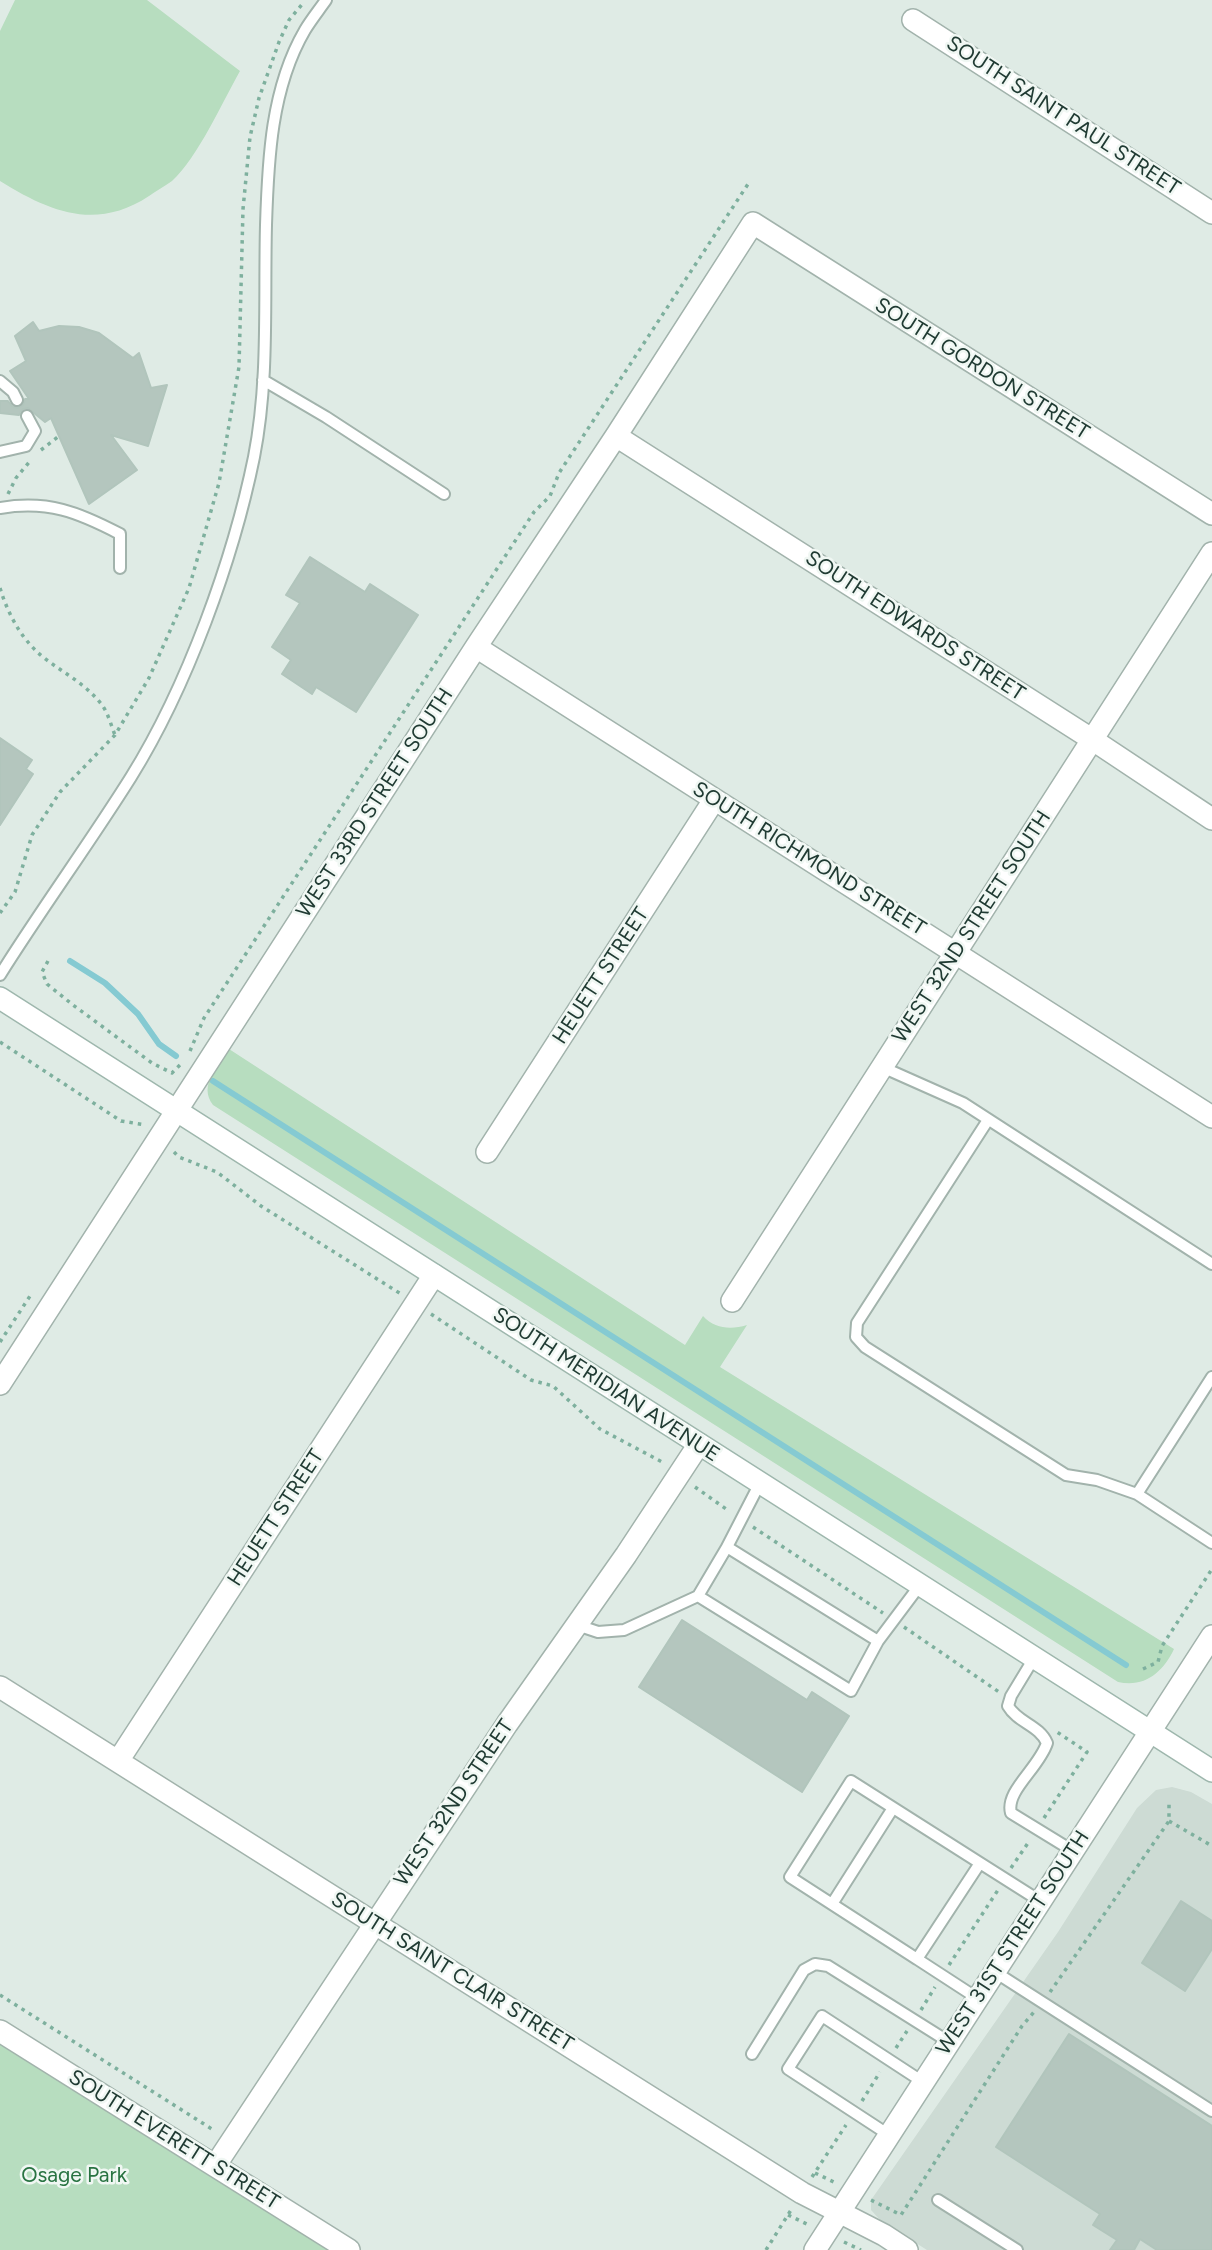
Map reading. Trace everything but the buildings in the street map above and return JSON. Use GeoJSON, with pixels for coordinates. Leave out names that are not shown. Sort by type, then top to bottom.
{"type":"FeatureCollection","features":[{"type":"Feature","properties":{"kind":"street","name":"SOUTH SAINT PAUL STREET"},"geometry":{"type":"LineString","coordinates":[[913,20],[1212,213]]}},
{"type":"Feature","properties":{"kind":"street","name":"WEST 33RD STREET SOUTH"},"geometry":{"type":"LineString","coordinates":[[0,1384],[753,223]]}},
{"type":"Feature","properties":{"kind":"street","name":"SOUTH GORDON STREET"},"geometry":{"type":"LineString","coordinates":[[753,223],[1212,514]]}},
{"type":"Feature","properties":{"kind":"street","name":"SOUTH EDWARDS STREET"},"geometry":{"type":"LineString","coordinates":[[616,436],[1093,740],[1212,819]]}},
{"type":"Feature","properties":{"kind":"street","name":"WEST 32ND STREET SOUTH"},"geometry":{"type":"LineString","coordinates":[[732,1301],[1212,553]]}},
{"type":"Feature","properties":{"kind":"street","name":"SOUTH RICHMOND STREET"},"geometry":{"type":"LineString","coordinates":[[476,647],[1212,1117]]}},
{"type":"Feature","properties":{"kind":"street","name":"HEUETT STREET"},"geometry":{"type":"LineString","coordinates":[[487,1152],[714,800]]}},
{"type":"Feature","properties":{"kind":"street","name":"SOUTH MERIDIAN AVENUE"},"geometry":{"type":"LineString","coordinates":[[0,998],[1212,1771]]}},
{"type":"Feature","properties":{"kind":"street","name":"HEUETT STREET"},"geometry":{"type":"LineString","coordinates":[[118,1761],[434,1275]]}},
{"type":"Feature","properties":{"kind":"street","name":"WEST 32ND STREET"},"geometry":{"type":"LineString","coordinates":[[215,2166],[507,1724],[699,1444]]}},
{"type":"Feature","properties":{"kind":"street","name":"WEST 31ST STREET SOUTH"},"geometry":{"type":"LineString","coordinates":[[815,2250],[1212,1636]]}},
{"type":"Feature","properties":{"kind":"street","name":"SOUTH SAINT CLAIR STREET"},"geometry":{"type":"LineString","coordinates":[[0,1687],[802,2193],[907,2250]]}},
{"type":"Feature","properties":{"kind":"street","name":"SOUTH EVERETT STREET"},"geometry":{"type":"LineString","coordinates":[[0,2031],[349,2250]]}},
{"type":"Feature","properties":{"kind":"lane"},"geometry":{"type":"LineString","coordinates":[[0,975],[132,775],[166,712],[197,642],[240,513],[254,455],[263,380],[267,175],[277,105],[286,71],[304,30],[326,0]]}},
{"type":"Feature","properties":{"kind":"lane"},"geometry":{"type":"LineString","coordinates":[[263,380],[326,417],[444,494]]}},
{"type":"Feature","properties":{"kind":"lane"},"geometry":{"type":"LineString","coordinates":[[0,381],[13,392],[17,400]]}},
{"type":"Feature","properties":{"kind":"lane"},"geometry":{"type":"LineString","coordinates":[[0,452],[26,446],[35,430],[27,416]]}},
{"type":"Feature","properties":{"kind":"lane"},"geometry":{"type":"LineString","coordinates":[[1,508],[34,505],[64,508],[89,518],[120,534],[120,568]]}},
{"type":"Feature","properties":{"kind":"lane"},"geometry":{"type":"LineString","coordinates":[[882,1067],[963,1102],[1212,1265]]}},
{"type":"Feature","properties":{"kind":"lane"},"geometry":{"type":"LineString","coordinates":[[988,1120],[857,1323],[856,1337],[865,1347],[1066,1475],[1097,1480],[1137,1494],[1212,1543]]}},
{"type":"Feature","properties":{"kind":"lane"},"geometry":{"type":"LineString","coordinates":[[1137,1494],[1212,1377]]}},
{"type":"Feature","properties":{"kind":"lane"},"geometry":{"type":"LineString","coordinates":[[577,1625],[598,1632],[624,1630],[698,1596],[760,1483]]}},
{"type":"Feature","properties":{"kind":"lane"},"geometry":{"type":"LineString","coordinates":[[727,1547],[878,1641]]}},
{"type":"Feature","properties":{"kind":"lane"},"geometry":{"type":"LineString","coordinates":[[698,1596],[851,1691],[878,1641],[920,1585]]}},
{"type":"Feature","properties":{"kind":"lane"},"geometry":{"type":"LineString","coordinates":[[1034,1658],[1008,1706],[1013,1714],[1042,1733],[1047,1743],[1042,1757],[1012,1795],[1009,1804],[1011,1813],[1073,1851]]}},
{"type":"Feature","properties":{"kind":"lane"},"geometry":{"type":"LineString","coordinates":[[977,1998],[790,1877],[851,1781],[1040,1902]]}},
{"type":"Feature","properties":{"kind":"lane"},"geometry":{"type":"LineString","coordinates":[[832,1904],[893,1808]]}},
{"type":"Feature","properties":{"kind":"lane"},"geometry":{"type":"LineString","coordinates":[[917,1959],[980,1863]]}},
{"type":"Feature","properties":{"kind":"lane"},"geometry":{"type":"LineString","coordinates":[[752,2054],[804,1970],[815,1964],[828,1966],[949,2042]]}},
{"type":"Feature","properties":{"kind":"lane"},"geometry":{"type":"LineString","coordinates":[[995,1972],[1212,2111]]}},
{"type":"Feature","properties":{"kind":"lane"},"geometry":{"type":"LineString","coordinates":[[889,2135],[788,2069],[822,2016],[923,2082]]}},
{"type":"Feature","properties":{"kind":"lane"},"geometry":{"type":"LineString","coordinates":[[938,2200],[1017,2250]]}},
{"type":"Feature","properties":{"kind":"path"},"geometry":{"type":"LineString","coordinates":[[0,913],[15,892],[32,835],[60,792],[115,735],[149,678],[189,588],[219,483],[239,367],[243,209],[250,137],[259,97],[279,42],[289,20],[306,0]]}},
{"type":"Feature","properties":{"kind":"path"},"geometry":{"type":"LineString","coordinates":[[48,961],[42,972],[47,984],[152,1063],[172,1073],[189,1056],[204,1018],[219,994],[446,644],[534,512],[551,496],[559,473],[750,181]]}},
{"type":"Feature","properties":{"kind":"path"},"geometry":{"type":"LineString","coordinates":[[1,508],[16,478],[39,451],[59,436]]}},
{"type":"Feature","properties":{"kind":"path"},"geometry":{"type":"LineString","coordinates":[[0,588],[22,637],[43,657],[84,685],[103,707],[115,735]]}},
{"type":"Feature","properties":{"kind":"path"},"geometry":{"type":"LineString","coordinates":[[0,1042],[121,1121],[146,1125],[179,1157],[217,1172],[261,1206],[531,1380],[553,1385],[600,1429],[659,1459],[741,1519],[1010,1699]]}},
{"type":"Feature","properties":{"kind":"path"},"geometry":{"type":"LineString","coordinates":[[0,1342],[32,1293]]}},
{"type":"Feature","properties":{"kind":"path"},"geometry":{"type":"LineString","coordinates":[[1143,1670],[1158,1662],[1162,1646],[1212,1569]]}},
{"type":"Feature","properties":{"kind":"path"},"geometry":{"type":"LineString","coordinates":[[765,2250],[1087,1752],[1054,1730]]}},
{"type":"Feature","properties":{"kind":"path"},"geometry":{"type":"LineString","coordinates":[[815,2173],[901,2214],[1022,2026],[1064,1974],[1169,1821],[1169,1804]]}},
{"type":"Feature","properties":{"kind":"path"},"geometry":{"type":"LineString","coordinates":[[1169,1821],[1212,1846]]}},
{"type":"Feature","properties":{"kind":"path"},"geometry":{"type":"LineString","coordinates":[[0,1995],[217,2132]]}},
{"type":"Feature","properties":{"kind":"shaded area"},"geometry":{"type":"Polygon","coordinates":[[[1172,1787],[1191,1792],[1212,1804],[1212,2250],[927,2250],[881,2221],[871,2210],[871,2200],[1058,1932],[1137,1808],[1156,1790],[1172,1787]]]}},
{"type":"Feature","properties":{"kind":"green space"},"geometry":{"type":"Polygon","coordinates":[[[15,0],[147,0],[240,71],[200,144],[172,181],[129,207],[92,215],[55,209],[0,181],[0,31],[15,0]]]}},
{"type":"Feature","properties":{"kind":"green space"},"geometry":{"type":"Polygon","coordinates":[[[229,1049],[685,1345],[703,1316],[713,1324],[723,1327],[747,1325],[720,1367],[1174,1649],[1170,1657],[1159,1671],[1145,1680],[1137,1683],[1118,1682],[213,1105],[208,1090],[211,1076],[229,1049]]]}},
{"type":"Feature","properties":{"kind":"green space","name":"Osage Park"},"geometry":{"type":"Polygon","coordinates":[[[0,2041],[329,2250],[0,2250],[0,2041]]]}},
{"type":"Feature","properties":{"kind":"waterway"},"geometry":{"type":"LineString","coordinates":[[70,961],[105,983],[138,1014],[159,1044],[176,1056]]}},
{"type":"Feature","properties":{"kind":"waterway"},"geometry":{"type":"LineString","coordinates":[[213,1081],[1126,1665]]}}]}
